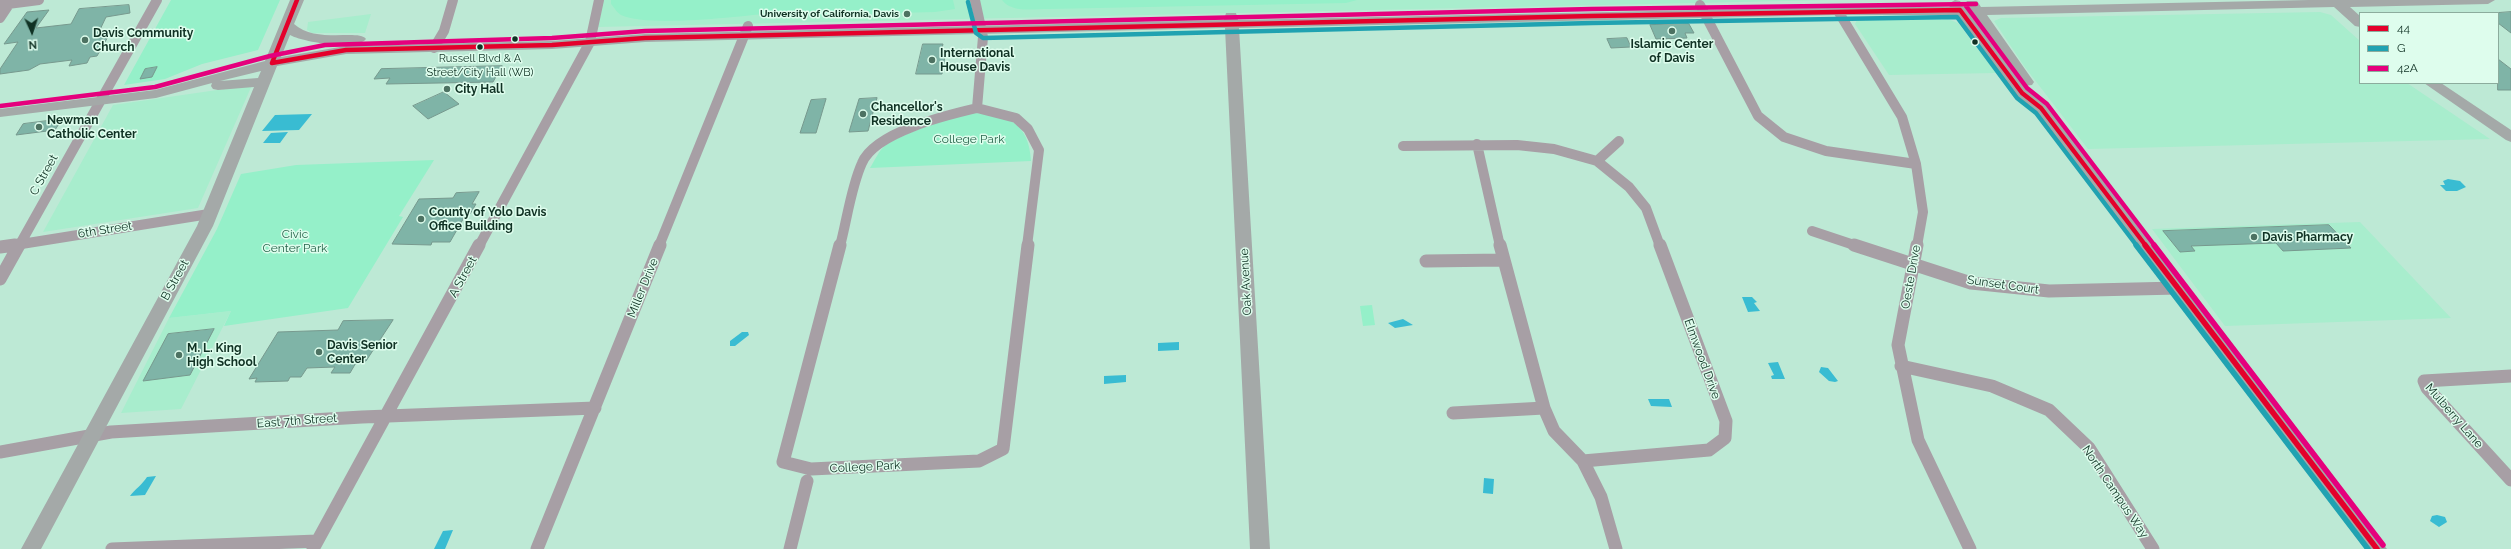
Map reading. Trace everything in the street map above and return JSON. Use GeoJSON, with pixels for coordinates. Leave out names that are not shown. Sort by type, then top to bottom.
{"type":"FeatureCollection","features":[{"type":"Feature","properties":{"kind":"main road","name":"B Street"},"geometry":{"type":"LineString","coordinates":[[31,549],[209,214],[297,0]]}},
{"type":"Feature","properties":{"kind":"main road"},"geometry":{"type":"LineString","coordinates":[[1231,20],[1342,22],[1702,9],[1865,1],[1936,0]]}},
{"type":"Feature","properties":{"kind":"main road"},"geometry":{"type":"LineString","coordinates":[[0,113],[96,100],[156,94],[198,84],[273,59],[346,50],[437,43],[591,38],[645,38],[746,31],[982,27],[1231,20],[1376,12],[1702,9],[1838,11],[1956,5],[2488,0]]}},
{"type":"Feature","properties":{"kind":"main road"},"geometry":{"type":"LineString","coordinates":[[2335,2],[2359,22]]}},
{"type":"Feature","properties":{"kind":"main road"},"geometry":{"type":"LineString","coordinates":[[1956,5],[2004,70],[2016,73],[2377,549]]}},
{"type":"Feature","properties":{"kind":"main road"},"geometry":{"type":"LineString","coordinates":[[1973,5],[2038,103]]}},
{"type":"Feature","properties":{"kind":"main road"},"geometry":{"type":"LineString","coordinates":[[1342,22],[1346,18],[1370,16],[1376,12]]}},
{"type":"Feature","properties":{"kind":"main road","name":"Oak Avenue"},"geometry":{"type":"LineString","coordinates":[[1231,20],[1260,549]]}},
{"type":"Feature","properties":{"kind":"main road"},"geometry":{"type":"LineString","coordinates":[[287,25],[298,35],[308,38],[437,43]]}},
{"type":"Feature","properties":{"kind":"main road"},"geometry":{"type":"LineString","coordinates":[[96,100],[168,86],[273,59],[370,40]]}},
{"type":"Feature","properties":{"kind":"main road"},"geometry":{"type":"LineString","coordinates":[[198,84],[218,86],[264,82]]}},
{"type":"Feature","properties":{"kind":"main road"},"geometry":{"type":"LineString","coordinates":[[2432,84],[2511,137]]}},
{"type":"Feature","properties":{"kind":"street"},"geometry":{"type":"LineString","coordinates":[[0,18],[7,3],[39,0]]}},
{"type":"Feature","properties":{"kind":"street","name":"C Street"},"geometry":{"type":"LineString","coordinates":[[0,279],[96,100],[157,0]]}},
{"type":"Feature","properties":{"kind":"street"},"geometry":{"type":"LineString","coordinates":[[437,43],[453,0]]}},
{"type":"Feature","properties":{"kind":"street","name":"A Street"},"geometry":{"type":"LineString","coordinates":[[315,545],[387,416],[591,38],[599,0]]}},
{"type":"Feature","properties":{"kind":"street"},"geometry":{"type":"LineString","coordinates":[[975,0],[982,27],[977,108]]}},
{"type":"Feature","properties":{"kind":"street"},"geometry":{"type":"LineString","coordinates":[[1702,9],[1758,116],[1784,137],[1826,151],[1916,164]]}},
{"type":"Feature","properties":{"kind":"street","name":"Oeste Drive"},"geometry":{"type":"LineString","coordinates":[[1838,11],[1902,117],[1916,164],[1923,212],[1898,345],[1901,366],[1918,440],[1970,549]]}},
{"type":"Feature","properties":{"kind":"street","name":"Miller Drive"},"geometry":{"type":"LineString","coordinates":[[536,549],[595,408],[746,31]]}},
{"type":"Feature","properties":{"kind":"street","name":"College Park"},"geometry":{"type":"LineString","coordinates":[[977,108],[1022,121],[1029,128],[1039,150],[1003,450],[979,461],[811,470],[783,462],[862,162],[873,149],[901,132],[937,117],[977,108]]}},
{"type":"Feature","properties":{"kind":"street"},"geometry":{"type":"LineString","coordinates":[[1597,161],[1619,140]]}},
{"type":"Feature","properties":{"kind":"street"},"geometry":{"type":"LineString","coordinates":[[1477,144],[1503,260],[1544,408],[1554,431],[1583,461],[1601,497],[1616,549]]}},
{"type":"Feature","properties":{"kind":"street","name":"Elmwood Drive"},"geometry":{"type":"LineString","coordinates":[[1403,146],[1477,144],[1518,145],[1554,150],[1597,161],[1629,187],[1646,208],[1726,421],[1725,438],[1709,450],[1583,461]]}},
{"type":"Feature","properties":{"kind":"street","name":"6th Street"},"geometry":{"type":"LineString","coordinates":[[0,247],[209,214]]}},
{"type":"Feature","properties":{"kind":"street","name":"Sunset Court"},"geometry":{"type":"LineString","coordinates":[[1812,231],[1971,283],[2049,291],[2178,288]]}},
{"type":"Feature","properties":{"kind":"street"},"geometry":{"type":"LineString","coordinates":[[1426,261],[1503,260]]}},
{"type":"Feature","properties":{"kind":"street","name":"North Campus Way"},"geometry":{"type":"LineString","coordinates":[[1901,366],[1992,386],[2049,410],[2089,448],[2153,549]]}},
{"type":"Feature","properties":{"kind":"street","name":"Mulberry Lane"},"geometry":{"type":"LineString","coordinates":[[2511,376],[2424,381],[2427,388],[2511,480]]}},
{"type":"Feature","properties":{"kind":"street","name":"East 7th Street"},"geometry":{"type":"LineString","coordinates":[[0,452],[92,435],[387,416],[595,408]]}},
{"type":"Feature","properties":{"kind":"street"},"geometry":{"type":"LineString","coordinates":[[1453,413],[1544,408]]}},
{"type":"Feature","properties":{"kind":"street"},"geometry":{"type":"LineString","coordinates":[[790,549],[807,481]]}},
{"type":"Feature","properties":{"kind":"street"},"geometry":{"type":"LineString","coordinates":[[112,549],[315,545]]}},
{"type":"Feature","properties":{"kind":"shaded area","name":"University of California, Davis"},"geometry":{"type":"Polygon","coordinates":[[[601,0],[1832,0],[598,27],[601,0]]]}},
{"type":"Feature","properties":{"kind":"shaded area"},"geometry":{"type":"Polygon","coordinates":[[[2320,12],[2331,15],[2359,40],[2359,84],[2408,84],[2490,139],[2088,149],[2024,66],[1994,21],[2001,18],[2320,12]]]}},
{"type":"Feature","properties":{"kind":"shaded area"},"geometry":{"type":"Polygon","coordinates":[[[371,14],[365,33],[312,33],[307,30],[308,22],[371,14]]]}},
{"type":"Feature","properties":{"kind":"shaded area"},"geometry":{"type":"Polygon","coordinates":[[[1945,18],[1958,23],[1996,73],[1889,75],[1855,24],[1857,20],[1945,18]]]}},
{"type":"Feature","properties":{"kind":"shaded area"},"geometry":{"type":"Polygon","coordinates":[[[252,85],[198,208],[43,232],[113,105],[252,85]]]}},
{"type":"Feature","properties":{"kind":"shaded area"},"geometry":{"type":"Polygon","coordinates":[[[2360,222],[2451,318],[2225,326],[2152,229],[2360,222]]]}},
{"type":"Feature","properties":{"kind":"shaded area"},"geometry":{"type":"Polygon","coordinates":[[[231,311],[181,409],[121,413],[169,318],[231,311]]]}},
{"type":"Feature","properties":{"kind":"green space"},"geometry":{"type":"Polygon","coordinates":[[[171,0],[280,0],[258,50],[202,64],[165,79],[124,85],[171,0]]]}},
{"type":"Feature","properties":{"kind":"green space"},"geometry":{"type":"Polygon","coordinates":[[[611,0],[953,0],[955,9],[935,12],[777,16],[774,13],[695,20],[652,21],[634,19],[621,15],[611,4],[611,0]]]}},
{"type":"Feature","properties":{"kind":"green space"},"geometry":{"type":"Polygon","coordinates":[[[1002,0],[1357,0],[1346,3],[1029,10],[1011,7],[1002,0]]]}},
{"type":"Feature","properties":{"kind":"green space","name":"College Park"},"geometry":{"type":"Polygon","coordinates":[[[971,113],[995,115],[1014,123],[1021,129],[1026,137],[1031,161],[870,168],[881,150],[894,140],[927,126],[971,113]]]}},
{"type":"Feature","properties":{"kind":"green space","name":"Civic Center Park"},"geometry":{"type":"Polygon","coordinates":[[[434,160],[399,216],[403,217],[348,308],[224,326],[231,311],[169,318],[217,229],[241,174],[296,165],[434,160]]]}},
{"type":"Feature","properties":{"kind":"green space"},"geometry":{"type":"Polygon","coordinates":[[[1372,305],[1375,325],[1363,326],[1360,306],[1372,305]]]}},
{"type":"Feature","properties":{"kind":"water"},"geometry":{"type":"Polygon","coordinates":[[[312,114],[299,130],[262,131],[275,115],[312,114]]]}},
{"type":"Feature","properties":{"kind":"water"},"geometry":{"type":"Polygon","coordinates":[[[288,132],[280,143],[263,143],[271,133],[288,132]]]}},
{"type":"Feature","properties":{"kind":"water"},"geometry":{"type":"Polygon","coordinates":[[[2448,179],[2460,181],[2466,187],[2457,191],[2446,191],[2440,185],[2445,185],[2443,181],[2448,179]]]}},
{"type":"Feature","properties":{"kind":"water"},"geometry":{"type":"Polygon","coordinates":[[[1742,297],[1752,297],[1757,302],[1754,303],[1760,311],[1748,312],[1742,297]]]}},
{"type":"Feature","properties":{"kind":"water"},"geometry":{"type":"Polygon","coordinates":[[[1403,319],[1413,325],[1395,328],[1388,323],[1403,319]]]}},
{"type":"Feature","properties":{"kind":"water"},"geometry":{"type":"Polygon","coordinates":[[[742,332],[748,332],[749,335],[735,346],[730,346],[730,341],[742,332]]]}},
{"type":"Feature","properties":{"kind":"water"},"geometry":{"type":"Polygon","coordinates":[[[1179,342],[1179,350],[1158,351],[1158,343],[1179,342]]]}},
{"type":"Feature","properties":{"kind":"water"},"geometry":{"type":"Polygon","coordinates":[[[1778,362],[1785,379],[1772,379],[1771,376],[1774,375],[1768,363],[1778,362]]]}},
{"type":"Feature","properties":{"kind":"water"},"geometry":{"type":"Polygon","coordinates":[[[1821,367],[1828,368],[1838,381],[1829,381],[1819,372],[1821,367]]]}},
{"type":"Feature","properties":{"kind":"water"},"geometry":{"type":"Polygon","coordinates":[[[1126,375],[1126,382],[1104,384],[1104,376],[1126,375]]]}},
{"type":"Feature","properties":{"kind":"water"},"geometry":{"type":"Polygon","coordinates":[[[1648,399],[1669,399],[1672,407],[1651,406],[1648,399]]]}},
{"type":"Feature","properties":{"kind":"water"},"geometry":{"type":"Polygon","coordinates":[[[156,476],[145,495],[130,496],[147,477],[156,476]]]}},
{"type":"Feature","properties":{"kind":"water"},"geometry":{"type":"Polygon","coordinates":[[[1484,478],[1494,479],[1493,494],[1483,493],[1484,478]]]}},
{"type":"Feature","properties":{"kind":"water"},"geometry":{"type":"Polygon","coordinates":[[[2437,515],[2445,517],[2447,522],[2439,527],[2430,521],[2432,516],[2437,515]]]}},
{"type":"Feature","properties":{"kind":"water"},"geometry":{"type":"Polygon","coordinates":[[[453,530],[445,549],[434,549],[443,531],[453,530]]]}},
{"type":"Feature","properties":{"kind":"building","name":"Davis Community Church"},"geometry":{"type":"Polygon","coordinates":[[[129,5],[130,13],[106,17],[97,36],[109,35],[97,56],[90,57],[87,63],[69,66],[72,60],[40,64],[29,70],[0,74],[0,69],[18,42],[4,44],[27,12],[49,10],[36,28],[71,24],[79,9],[129,5]]]}},
{"type":"Feature","properties":{"kind":"building"},"geometry":{"type":"Polygon","coordinates":[[[2511,12],[2511,33],[2499,24],[2499,13],[2511,12]]]}},
{"type":"Feature","properties":{"kind":"building","name":"Islamic Center of Davis"},"geometry":{"type":"Polygon","coordinates":[[[1689,24],[1694,33],[1685,33],[1687,38],[1656,39],[1650,25],[1689,24]]]}},
{"type":"Feature","properties":{"kind":"building"},"geometry":{"type":"Polygon","coordinates":[[[1627,38],[1631,47],[1611,48],[1607,39],[1627,38]]]}},
{"type":"Feature","properties":{"kind":"building","name":"International House Davis"},"geometry":{"type":"Polygon","coordinates":[[[923,44],[943,44],[940,56],[945,56],[942,74],[916,74],[923,44]]]}},
{"type":"Feature","properties":{"kind":"building"},"geometry":{"type":"Polygon","coordinates":[[[2499,60],[2511,69],[2511,90],[2498,90],[2499,60]]]}},
{"type":"Feature","properties":{"kind":"building","name":"City Hall"},"geometry":{"type":"Polygon","coordinates":[[[502,66],[493,82],[386,84],[390,78],[374,79],[381,69],[502,66]]]}},
{"type":"Feature","properties":{"kind":"building"},"geometry":{"type":"Polygon","coordinates":[[[157,67],[152,77],[140,79],[145,69],[157,67]]]}},
{"type":"Feature","properties":{"kind":"building"},"geometry":{"type":"Polygon","coordinates":[[[444,92],[459,104],[428,119],[413,106],[444,92]]]}},
{"type":"Feature","properties":{"kind":"building"},"geometry":{"type":"Polygon","coordinates":[[[877,98],[868,131],[849,132],[859,99],[877,98]]]}},
{"type":"Feature","properties":{"kind":"building"},"geometry":{"type":"Polygon","coordinates":[[[826,99],[816,133],[800,133],[811,100],[826,99]]]}},
{"type":"Feature","properties":{"kind":"building","name":"Newman Catholic Center"},"geometry":{"type":"Polygon","coordinates":[[[62,119],[55,130],[16,135],[23,124],[62,119]]]}},
{"type":"Feature","properties":{"kind":"building","name":"County of Yolo Davis Office Building"},"geometry":{"type":"Polygon","coordinates":[[[479,192],[472,204],[476,204],[470,214],[466,214],[450,242],[432,242],[431,245],[392,244],[419,199],[453,198],[456,193],[479,192]]]}},
{"type":"Feature","properties":{"kind":"building","name":"Davis Pharmacy"},"geometry":{"type":"Polygon","coordinates":[[[2329,225],[2351,248],[2283,251],[2276,243],[2191,246],[2195,251],[2180,252],[2163,231],[2329,225]]]}},
{"type":"Feature","properties":{"kind":"building","name":"Davis Senior Center"},"geometry":{"type":"Polygon","coordinates":[[[393,320],[366,361],[357,361],[350,373],[331,373],[335,367],[307,368],[301,377],[290,377],[288,381],[255,382],[257,378],[249,379],[278,332],[338,330],[343,321],[393,320]]]}},
{"type":"Feature","properties":{"kind":"building","name":"M. L. King High School"},"geometry":{"type":"Polygon","coordinates":[[[214,329],[190,375],[143,381],[168,334],[214,329]]]}},
{"type":"Feature","properties":{"kind":"transit line","name":"44"},"geometry":{"type":"LineString","coordinates":[[272,63],[297,0]]}},
{"type":"Feature","properties":{"kind":"transit line","name":"G"},"geometry":{"type":"LineString","coordinates":[[968,2],[976,33],[983,38],[1592,23],[1957,17],[2017,98],[2036,113],[2368,549]]}},
{"type":"Feature","properties":{"kind":"transit line","name":"42A"},"geometry":{"type":"LineString","coordinates":[[0,106],[155,87],[270,56],[325,45],[552,38],[645,31],[1592,9],[1976,4]]}},
{"type":"Feature","properties":{"kind":"transit line","name":"42A"},"geometry":{"type":"LineString","coordinates":[[1966,6],[2027,88],[2047,104],[2383,545]]}},
{"type":"Feature","properties":{"kind":"transit line","name":"44"},"geometry":{"type":"LineString","coordinates":[[272,63],[346,50],[552,45],[645,38],[1592,16],[1960,10],[2022,93],[2041,108],[2377,549]]}},
{"type":"Feature","properties":{"kind":"place","name":"University of California, Davis"},"geometry":{"type":"Point","coordinates":[907,14]}},
{"type":"Feature","properties":{"kind":"place","name":"Islamic Center of Davis"},"geometry":{"type":"Point","coordinates":[1672,31]}},
{"type":"Feature","properties":{"kind":"place","name":"Davis Community Church"},"geometry":{"type":"Point","coordinates":[85,40]}},
{"type":"Feature","properties":{"kind":"place","name":"Russell Blvd & A Street/City Hall (WB)"},"geometry":{"type":"Point","coordinates":[480,47]}},
{"type":"Feature","properties":{"kind":"place","name":"International House Davis"},"geometry":{"type":"Point","coordinates":[932,60]}},
{"type":"Feature","properties":{"kind":"place","name":"City Hall"},"geometry":{"type":"Point","coordinates":[447,89]}},
{"type":"Feature","properties":{"kind":"place","name":"Chancellor's Residence"},"geometry":{"type":"Point","coordinates":[863,114]}},
{"type":"Feature","properties":{"kind":"place","name":"Newman Catholic Center"},"geometry":{"type":"Point","coordinates":[39,127]}},
{"type":"Feature","properties":{"kind":"place","name":"County of Yolo Davis Office Building"},"geometry":{"type":"Point","coordinates":[421,219]}},
{"type":"Feature","properties":{"kind":"place","name":"Davis Pharmacy"},"geometry":{"type":"Point","coordinates":[2254,237]}},
{"type":"Feature","properties":{"kind":"place","name":"Davis Senior Center"},"geometry":{"type":"Point","coordinates":[319,352]}},
{"type":"Feature","properties":{"kind":"place","name":"M. L. King High School"},"geometry":{"type":"Point","coordinates":[179,355]}}]}
